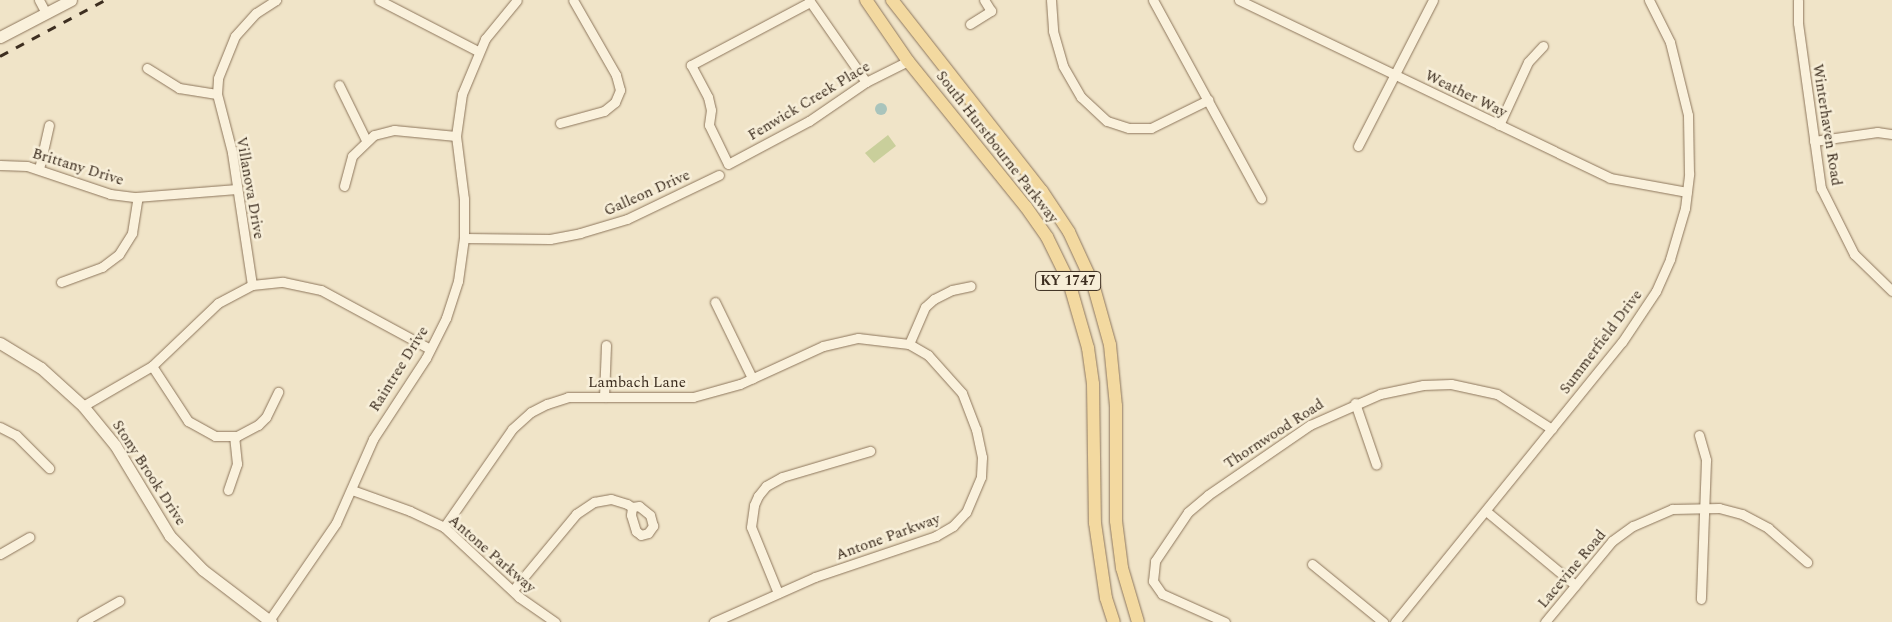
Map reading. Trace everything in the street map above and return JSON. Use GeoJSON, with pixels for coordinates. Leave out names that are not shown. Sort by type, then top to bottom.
{"type":"FeatureCollection","features":[{"type":"Feature","properties":{"kind":"main road","name":"South Hurstbourne Parkway"},"geometry":{"type":"LineString","coordinates":[[866,0],[908,61],[1026,207],[1047,238],[1069,282],[1079,311],[1092,384],[1095,523],[1103,582],[1114,622]]}},
{"type":"Feature","properties":{"kind":"main road","name":"South Hurstbourne Parkway"},"geometry":{"type":"LineString","coordinates":[[892,0],[1042,191],[1083,258],[1110,345],[1116,406],[1116,521],[1122,568],[1138,622]]}},
{"type":"Feature","properties":{"kind":"street"},"geometry":{"type":"LineString","coordinates":[[39,0],[46,13]]}},
{"type":"Feature","properties":{"kind":"street"},"geometry":{"type":"LineString","coordinates":[[0,37],[70,0]]}},
{"type":"Feature","properties":{"kind":"street","name":"Villanova Drive"},"geometry":{"type":"LineString","coordinates":[[252,285],[232,152],[217,94],[221,64],[235,36],[256,13],[276,0]]}},
{"type":"Feature","properties":{"kind":"street"},"geometry":{"type":"LineString","coordinates":[[380,0],[478,51]]}},
{"type":"Feature","properties":{"kind":"street","name":"Raintree Drive"},"geometry":{"type":"LineString","coordinates":[[270,622],[322,547],[352,490],[388,412],[430,349],[453,298],[464,238],[464,199],[456,136],[464,87],[478,51],[496,23],[517,0]]}},
{"type":"Feature","properties":{"kind":"street"},"geometry":{"type":"LineString","coordinates":[[560,123],[604,111],[616,102],[620,90],[616,75],[573,0]]}},
{"type":"Feature","properties":{"kind":"street"},"geometry":{"type":"LineString","coordinates":[[970,24],[991,11],[984,0]]}},
{"type":"Feature","properties":{"kind":"street"},"geometry":{"type":"LineString","coordinates":[[1051,0],[1053,31],[1063,66],[1081,97],[1107,120],[1129,128],[1151,128],[1208,100]]}},
{"type":"Feature","properties":{"kind":"street"},"geometry":{"type":"LineString","coordinates":[[1153,0],[1261,198]]}},
{"type":"Feature","properties":{"kind":"street","name":"Weather Way"},"geometry":{"type":"LineString","coordinates":[[1239,0],[1610,178],[1687,192]]}},
{"type":"Feature","properties":{"kind":"street"},"geometry":{"type":"LineString","coordinates":[[1358,146],[1433,0]]}},
{"type":"Feature","properties":{"kind":"street","name":"Summerfield Drive"},"geometry":{"type":"LineString","coordinates":[[1395,622],[1622,342],[1656,291],[1670,259],[1687,192],[1690,146],[1685,97],[1670,42],[1649,0]]}},
{"type":"Feature","properties":{"kind":"street","name":"Winterhaven Road"},"geometry":{"type":"LineString","coordinates":[[1798,0],[1798,23],[1821,188],[1840,231],[1862,264],[1892,291]]}},
{"type":"Feature","properties":{"kind":"street"},"geometry":{"type":"LineString","coordinates":[[810,1],[866,82]]}},
{"type":"Feature","properties":{"kind":"street","name":"Fenwick Creek Place"},"geometry":{"type":"LineString","coordinates":[[810,1],[691,65],[708,97],[711,110],[708,125],[728,164],[809,121],[866,82],[908,61]]}},
{"type":"Feature","properties":{"kind":"street"},"geometry":{"type":"LineString","coordinates":[[1499,125],[1528,62],[1543,46]]}},
{"type":"Feature","properties":{"kind":"street"},"geometry":{"type":"LineString","coordinates":[[147,68],[179,88],[217,94]]}},
{"type":"Feature","properties":{"kind":"street"},"geometry":{"type":"LineString","coordinates":[[339,86],[366,140]]}},
{"type":"Feature","properties":{"kind":"street"},"geometry":{"type":"LineString","coordinates":[[39,169],[49,126]]}},
{"type":"Feature","properties":{"kind":"street"},"geometry":{"type":"LineString","coordinates":[[344,186],[348,165],[366,140],[394,130],[456,136]]}},
{"type":"Feature","properties":{"kind":"street"},"geometry":{"type":"LineString","coordinates":[[1814,141],[1877,132],[1892,134]]}},
{"type":"Feature","properties":{"kind":"street","name":"Brittany Drive"},"geometry":{"type":"LineString","coordinates":[[0,165],[14,164],[39,169],[110,194],[138,197],[237,189]]}},
{"type":"Feature","properties":{"kind":"street","name":"Galleon Drive"},"geometry":{"type":"LineString","coordinates":[[464,238],[550,239],[580,233],[626,219],[720,175]]}},
{"type":"Feature","properties":{"kind":"street"},"geometry":{"type":"LineString","coordinates":[[60,282],[102,268],[119,254],[132,233],[138,197]]}},
{"type":"Feature","properties":{"kind":"street"},"geometry":{"type":"LineString","coordinates":[[83,406],[152,366],[218,303],[252,285],[283,282],[316,288],[430,349]]}},
{"type":"Feature","properties":{"kind":"street"},"geometry":{"type":"LineString","coordinates":[[909,344],[926,307],[934,298],[952,290],[971,286]]}},
{"type":"Feature","properties":{"kind":"street"},"geometry":{"type":"LineString","coordinates":[[715,302],[752,378]]}},
{"type":"Feature","properties":{"kind":"street","name":"Lambach Lane"},"geometry":{"type":"LineString","coordinates":[[444,527],[523,418],[538,408],[562,398],[693,398],[722,391],[807,352],[842,341],[874,338],[909,344]]}},
{"type":"Feature","properties":{"kind":"street","name":"Stony Brook Drive"},"geometry":{"type":"LineString","coordinates":[[0,343],[41,368],[83,406],[115,445],[170,536],[203,570],[270,622]]}},
{"type":"Feature","properties":{"kind":"street","name":"Antone Parkway"},"geometry":{"type":"LineString","coordinates":[[714,622],[778,593],[936,536],[953,526],[972,504],[980,485],[982,467],[974,420],[962,393],[946,373],[928,355],[909,344]]}},
{"type":"Feature","properties":{"kind":"street"},"geometry":{"type":"LineString","coordinates":[[604,397],[606,345]]}},
{"type":"Feature","properties":{"kind":"street"},"geometry":{"type":"LineString","coordinates":[[152,366],[194,426],[215,436],[234,436],[264,420],[278,392]]}},
{"type":"Feature","properties":{"kind":"street","name":"Thornwood Road"},"geometry":{"type":"LineString","coordinates":[[1225,622],[1165,595],[1155,586],[1153,567],[1169,537],[1188,512],[1208,494],[1310,425],[1355,403],[1406,387],[1451,384],[1478,388],[1504,397],[1552,429]]}},
{"type":"Feature","properties":{"kind":"street"},"geometry":{"type":"LineString","coordinates":[[1355,403],[1376,464]]}},
{"type":"Feature","properties":{"kind":"street"},"geometry":{"type":"LineString","coordinates":[[0,427],[16,435],[49,468]]}},
{"type":"Feature","properties":{"kind":"street"},"geometry":{"type":"LineString","coordinates":[[1698,435],[1706,453],[1701,599]]}},
{"type":"Feature","properties":{"kind":"street"},"geometry":{"type":"LineString","coordinates":[[228,490],[237,464],[234,436]]}},
{"type":"Feature","properties":{"kind":"street"},"geometry":{"type":"LineString","coordinates":[[778,593],[751,527],[754,505],[758,496],[766,486],[782,477],[870,451]]}},
{"type":"Feature","properties":{"kind":"street","name":"Antone Parkway"},"geometry":{"type":"LineString","coordinates":[[352,490],[410,511],[444,527],[513,590],[555,622]]}},
{"type":"Feature","properties":{"kind":"street"},"geometry":{"type":"LineString","coordinates":[[513,590],[579,510],[606,499],[632,507]]}},
{"type":"Feature","properties":{"kind":"street","name":"Lacevine Road"},"geometry":{"type":"LineString","coordinates":[[1546,622],[1612,541],[1633,526],[1672,509],[1705,508],[1726,510],[1760,522],[1807,562]]}},
{"type":"Feature","properties":{"kind":"street"},"geometry":{"type":"LineString","coordinates":[[1486,511],[1575,586]]}},
{"type":"Feature","properties":{"kind":"street"},"geometry":{"type":"LineString","coordinates":[[0,554],[29,537]]}},
{"type":"Feature","properties":{"kind":"street"},"geometry":{"type":"LineString","coordinates":[[1312,564],[1383,622]]}},
{"type":"Feature","properties":{"kind":"street"},"geometry":{"type":"LineString","coordinates":[[82,622],[119,601]]}},
{"type":"Feature","properties":{"kind":"green space"},"geometry":{"type":"Polygon","coordinates":[[[888,135],[896,146],[874,163],[865,153],[888,135]]]}},
{"type":"Feature","properties":{"kind":"water"},"geometry":{"type":"Polygon","coordinates":[[[879,103],[883,103],[887,109],[883,115],[879,115],[875,111],[875,107],[879,103]]]}},
{"type":"Feature","properties":{"kind":"railway"},"geometry":{"type":"LineString","coordinates":[[0,56],[105,0]]}}]}
